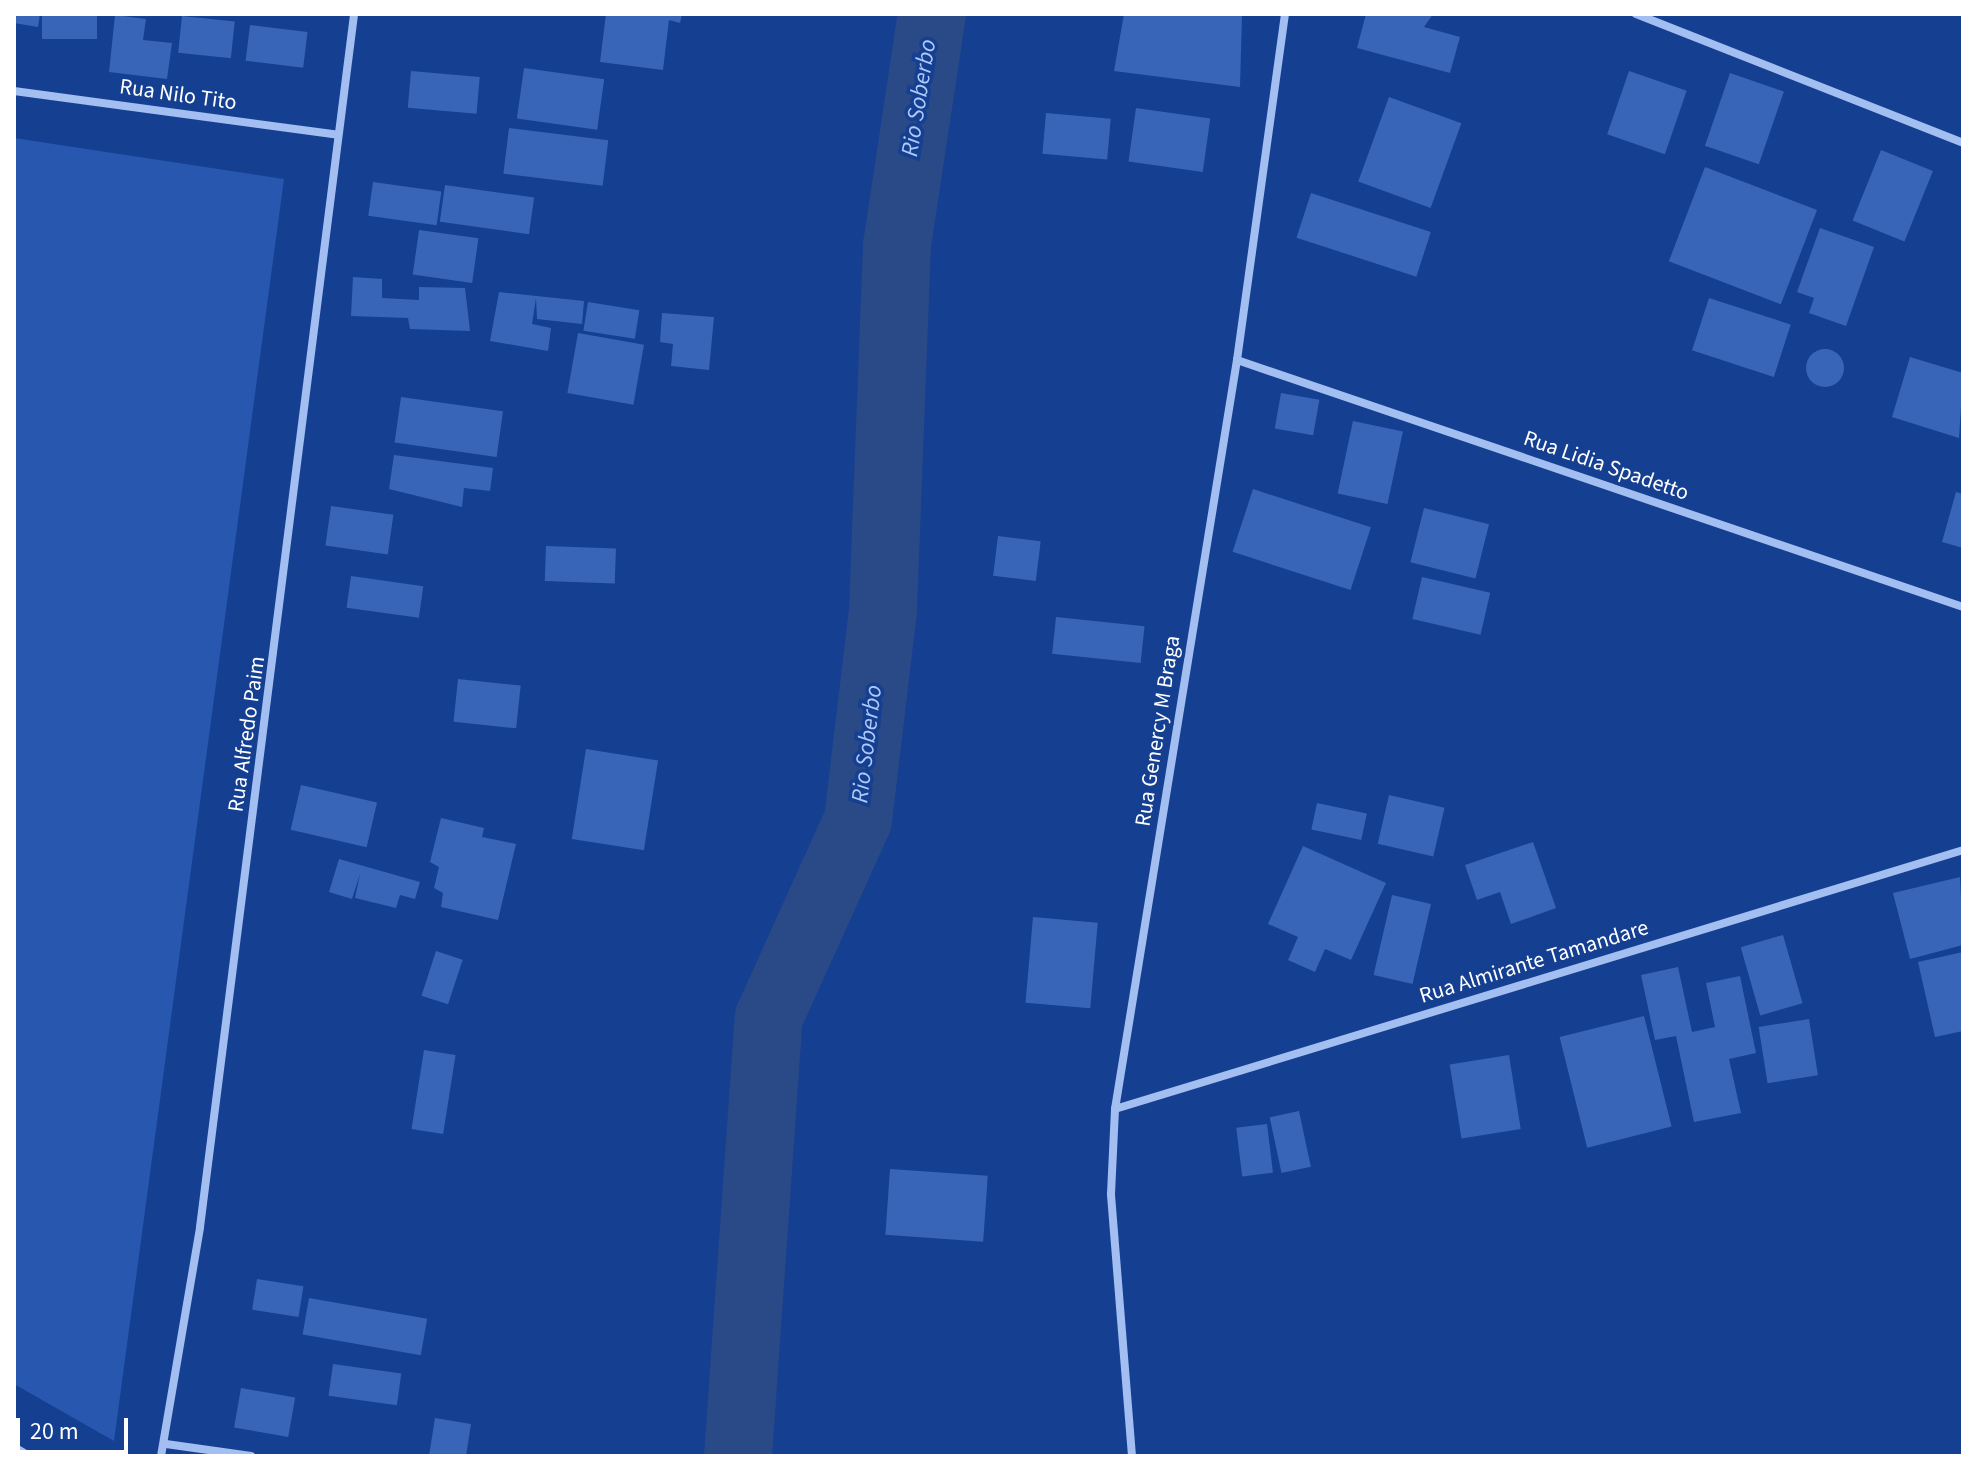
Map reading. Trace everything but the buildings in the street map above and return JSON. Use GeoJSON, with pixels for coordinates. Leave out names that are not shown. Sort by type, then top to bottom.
{"type":"FeatureCollection","features":[{"type":"Feature","properties":{"kind":"street","name":"Rua Alfredo Paim"},"geometry":{"type":"LineString","coordinates":[[161,1456],[166,1444],[291,537],[354,14]]}},
{"type":"Feature","properties":{"kind":"street","name":"Rua Genercy M Braga"},"geometry":{"type":"LineString","coordinates":[[1132,1456],[1111,1194],[1115,1109],[1237,360],[1285,14]]}},
{"type":"Feature","properties":{"kind":"street"},"geometry":{"type":"LineString","coordinates":[[1636,14],[1963,143]]}},
{"type":"Feature","properties":{"kind":"street","name":"Rua Nilo Tito"},"geometry":{"type":"LineString","coordinates":[[14,91],[338,135]]}},
{"type":"Feature","properties":{"kind":"street","name":"Rua Lidia Spadetto"},"geometry":{"type":"LineString","coordinates":[[1237,360],[1963,607]]}},
{"type":"Feature","properties":{"kind":"street","name":"Rua Almirante Tamandare"},"geometry":{"type":"LineString","coordinates":[[1115,1109],[1963,850]]}},
{"type":"Feature","properties":{"kind":"street"},"geometry":{"type":"LineString","coordinates":[[166,1444],[251,1456]]}},
{"type":"Feature","properties":{"kind":"street"},"geometry":{"type":"LineString","coordinates":[[14,1447],[29,1456]]}},
{"type":"Feature","properties":{"kind":"shaded area"},"geometry":{"type":"Polygon","coordinates":[[[14,138],[284,179],[114,1441],[14,1384],[14,138]]]}},
{"type":"Feature","properties":{"kind":"waterway","name":"Rio Soberbo"},"geometry":{"type":"LineString","coordinates":[[738,1456],[769,1017],[858,820],[883,609],[897,245],[932,14]]}}]}
